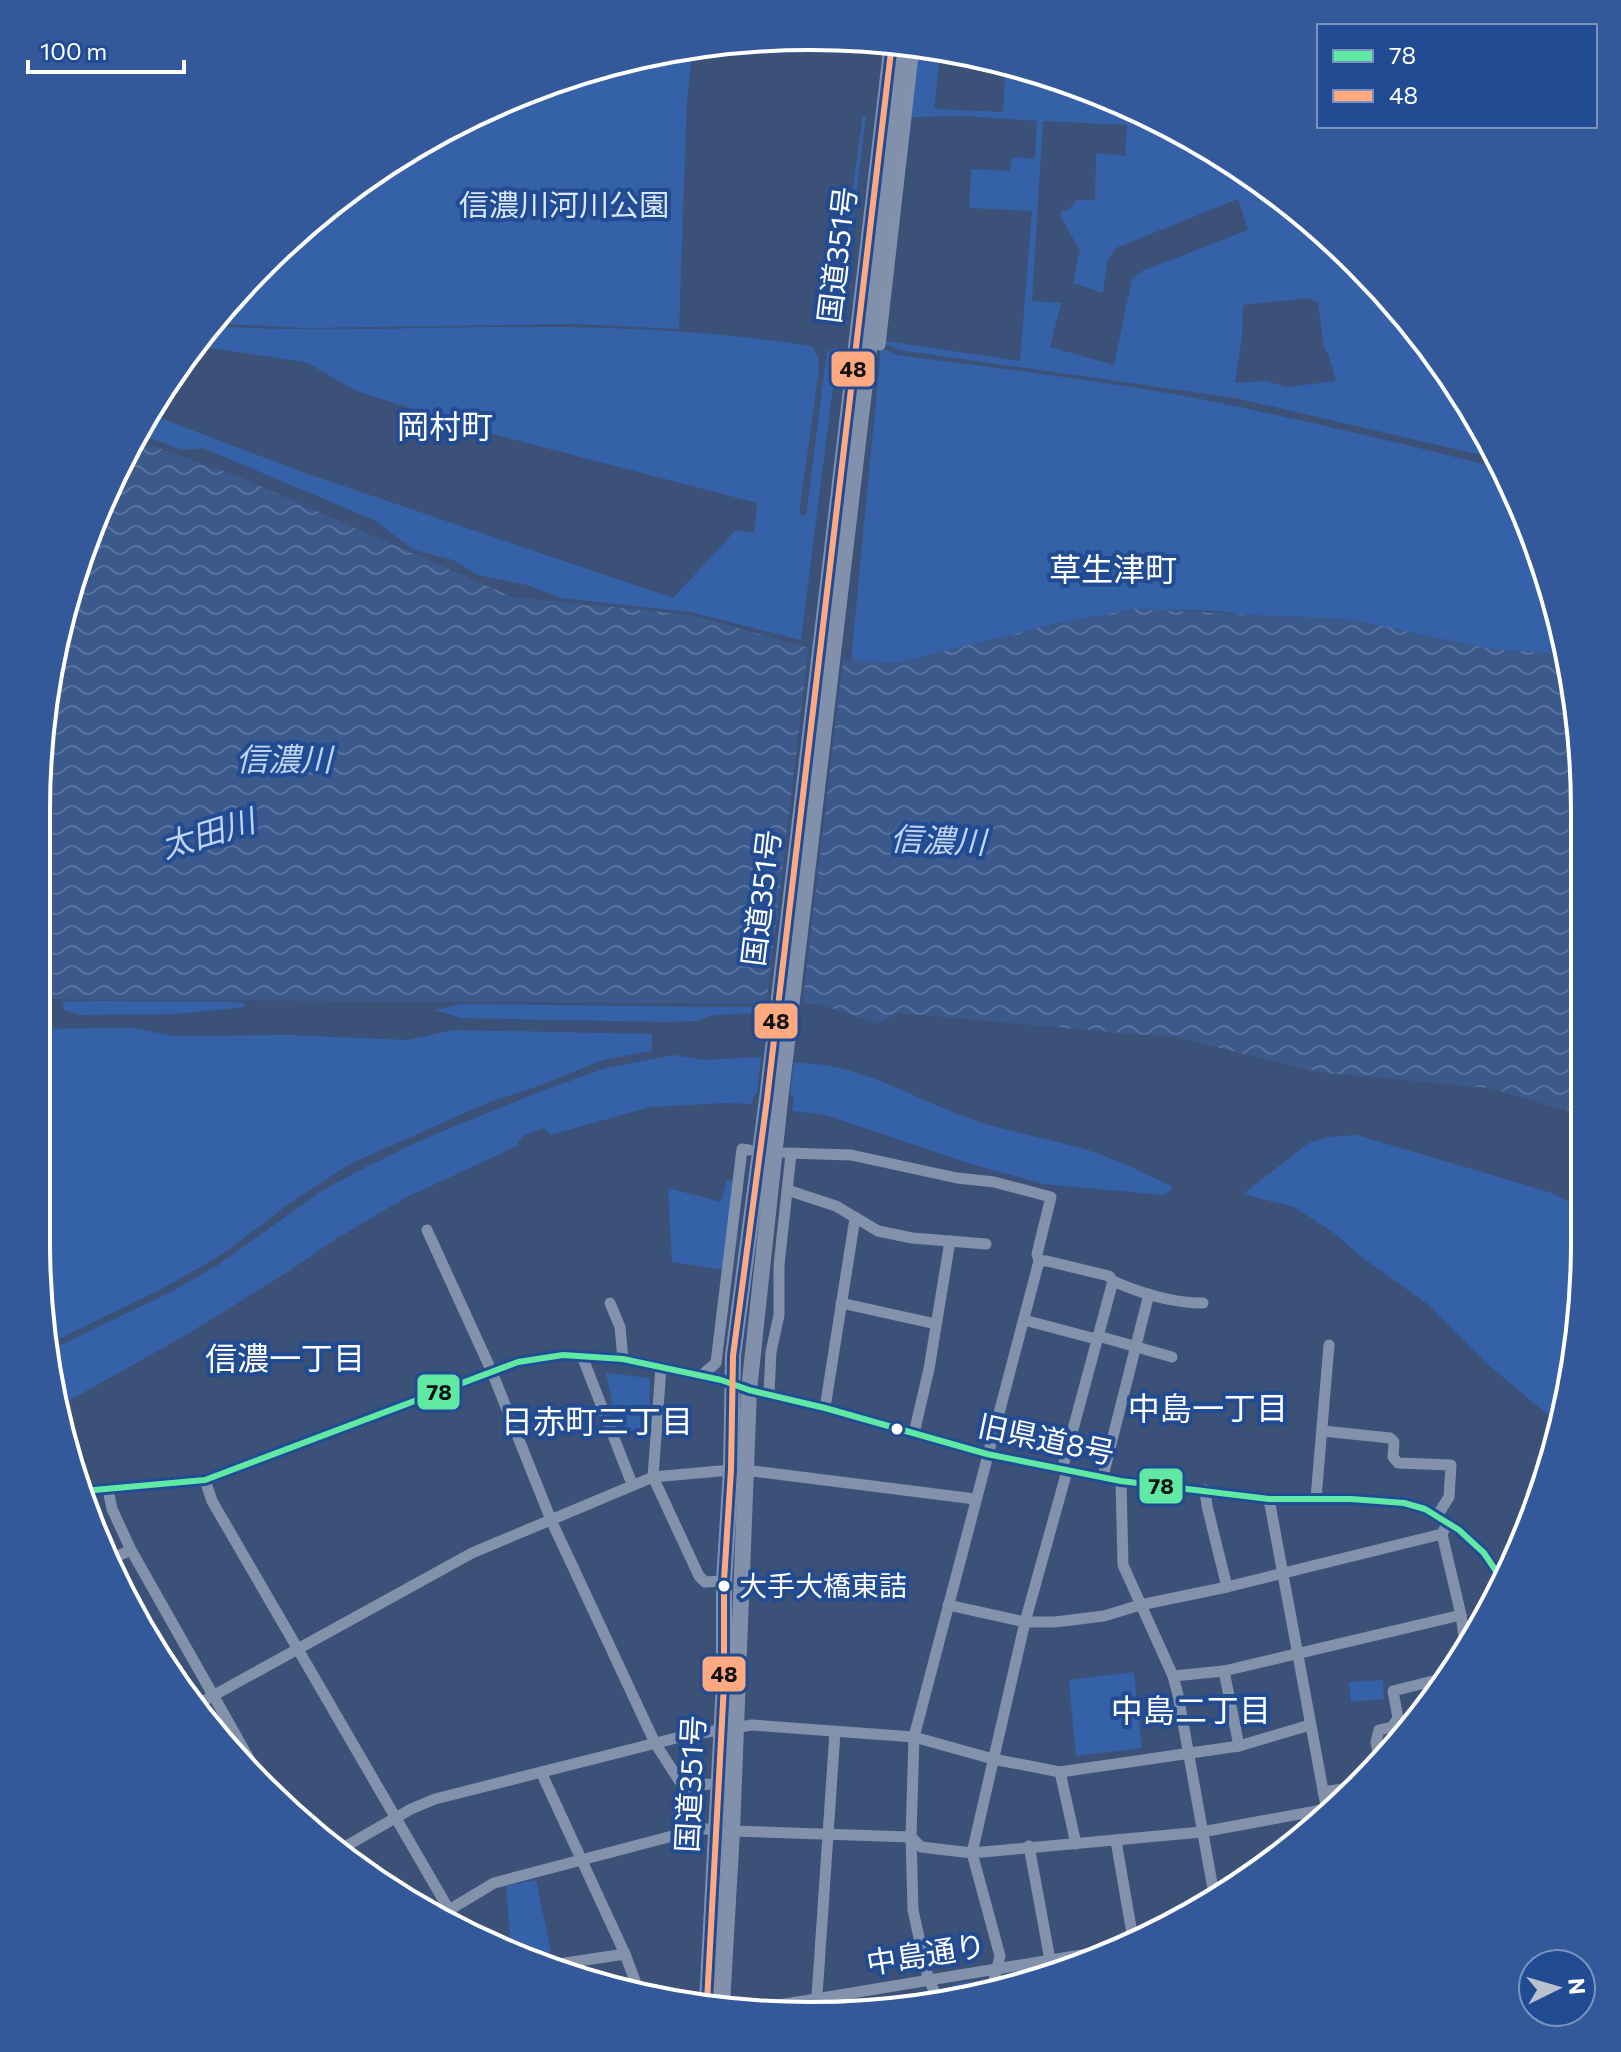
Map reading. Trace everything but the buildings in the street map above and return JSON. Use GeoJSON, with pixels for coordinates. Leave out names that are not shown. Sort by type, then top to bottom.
{"type":"FeatureCollection","features":[{"type":"Feature","properties":{"kind":"highway","name":"国道351号"},"geometry":{"type":"LineString","coordinates":[[708,1994],[724,1830],[719,1784],[728,1728],[724,1684],[724,1581],[749,1390],[773,1100],[891,55]]}},
{"type":"Feature","properties":{"kind":"highway","name":"国道351号"},"geometry":{"type":"LineString","coordinates":[[722,1996],[724,1830],[738,1470],[731,1384],[773,1100],[904,56]]}},
{"type":"Feature","properties":{"kind":"street"},"geometry":{"type":"LineString","coordinates":[[880,345],[913,57]]}},
{"type":"Feature","properties":{"kind":"street"},"geometry":{"type":"LineString","coordinates":[[702,1375],[716,1363],[742,1149],[749,1150]]}},
{"type":"Feature","properties":{"kind":"street"},"geometry":{"type":"LineString","coordinates":[[769,1393],[771,1352],[779,1315],[779,1265],[788,1154],[851,1155],[957,1178],[994,1182],[1051,1197],[1037,1254],[1039,1261],[914,1737],[911,1837],[913,1910],[928,1978],[934,1991]]}},
{"type":"Feature","properties":{"kind":"street"},"geometry":{"type":"LineString","coordinates":[[787,1190],[836,1206],[878,1231],[912,1238],[986,1244]]}},
{"type":"Feature","properties":{"kind":"street"},"geometry":{"type":"LineString","coordinates":[[825,1408],[855,1218]]}},
{"type":"Feature","properties":{"kind":"street"},"geometry":{"type":"LineString","coordinates":[[427,1230],[492,1372],[551,1520],[655,1743],[682,1785],[699,1829]]}},
{"type":"Feature","properties":{"kind":"street"},"geometry":{"type":"LineString","coordinates":[[914,1433],[929,1369],[950,1241]]}},
{"type":"Feature","properties":{"kind":"street"},"geometry":{"type":"LineString","coordinates":[[1039,1261],[1109,1276],[1113,1281],[1149,1294],[1187,1303],[1203,1303]]}},
{"type":"Feature","properties":{"kind":"street"},"geometry":{"type":"LineString","coordinates":[[995,1979],[1000,1956],[972,1853],[1025,1622],[1113,1281]]}},
{"type":"Feature","properties":{"kind":"street"},"geometry":{"type":"LineString","coordinates":[[1103,1476],[1149,1294]]}},
{"type":"Feature","properties":{"kind":"street"},"geometry":{"type":"LineString","coordinates":[[610,1303],[620,1327],[623,1359]]}},
{"type":"Feature","properties":{"kind":"street"},"geometry":{"type":"LineString","coordinates":[[841,1303],[936,1324]]}},
{"type":"Feature","properties":{"kind":"street"},"geometry":{"type":"LineString","coordinates":[[1024,1320],[1172,1357]]}},
{"type":"Feature","properties":{"kind":"street"},"geometry":{"type":"LineString","coordinates":[[1316,1498],[1329,1345]]}},
{"type":"Feature","properties":{"kind":"street"},"geometry":{"type":"LineString","coordinates":[[582,1356],[632,1484]]}},
{"type":"Feature","properties":{"kind":"street","name":"旧県道8号"},"geometry":{"type":"LineString","coordinates":[[92,1490],[205,1480],[401,1404],[528,1360],[582,1356],[623,1359],[702,1375],[987,1454],[1065,1471],[1269,1499],[1385,1500],[1414,1506],[1442,1519],[1484,1553],[1496,1571]]}},
{"type":"Feature","properties":{"kind":"street"},"geometry":{"type":"LineString","coordinates":[[661,1367],[653,1477],[699,1576],[705,1582],[724,1581]]}},
{"type":"Feature","properties":{"kind":"street"},"geometry":{"type":"LineString","coordinates":[[1323,1431],[1390,1438],[1394,1442],[1393,1457],[1398,1463],[1451,1465],[1442,1534],[1463,1631]]}},
{"type":"Feature","properties":{"kind":"street"},"geometry":{"type":"LineString","coordinates":[[204,1701],[472,1553],[653,1477],[738,1470],[975,1499]]}},
{"type":"Feature","properties":{"kind":"street"},"geometry":{"type":"LineString","coordinates":[[205,1480],[212,1501],[449,1910],[494,1883],[699,1829],[911,1837],[921,1847],[972,1853],[1202,1832],[1309,1816]]}},
{"type":"Feature","properties":{"kind":"street"},"geometry":{"type":"LineString","coordinates":[[1121,1481],[1123,1565],[1173,1676],[1212,1887]]}},
{"type":"Feature","properties":{"kind":"street"},"geometry":{"type":"LineString","coordinates":[[108,1489],[112,1509],[131,1550],[241,1745]]}},
{"type":"Feature","properties":{"kind":"street"},"geometry":{"type":"LineString","coordinates":[[1205,1490],[1227,1587]]}},
{"type":"Feature","properties":{"kind":"street"},"geometry":{"type":"LineString","coordinates":[[1269,1499],[1325,1801]]}},
{"type":"Feature","properties":{"kind":"street"},"geometry":{"type":"LineString","coordinates":[[948,1605],[1025,1622],[1104,1616],[1442,1534]]}},
{"type":"Feature","properties":{"kind":"street"},"geometry":{"type":"LineString","coordinates":[[118,1556],[131,1550]]}},
{"type":"Feature","properties":{"kind":"street"},"geometry":{"type":"LineString","coordinates":[[1173,1676],[1224,1671],[1461,1615]]}},
{"type":"Feature","properties":{"kind":"street"},"geometry":{"type":"LineString","coordinates":[[1224,1671],[1239,1746]]}},
{"type":"Feature","properties":{"kind":"street"},"geometry":{"type":"LineString","coordinates":[[1378,1747],[1376,1735],[1379,1730],[1392,1727],[1398,1718],[1393,1691],[1430,1682]]}},
{"type":"Feature","properties":{"kind":"street"},"geometry":{"type":"LineString","coordinates":[[348,1845],[422,1803],[435,1799],[655,1743],[752,1725],[914,1737],[993,1759],[1060,1772],[1186,1751],[1239,1746],[1310,1725]]}},
{"type":"Feature","properties":{"kind":"street"},"geometry":{"type":"LineString","coordinates":[[817,1996],[835,1732]]}},
{"type":"Feature","properties":{"kind":"street"},"geometry":{"type":"LineString","coordinates":[[541,1772],[635,1981]]}},
{"type":"Feature","properties":{"kind":"street"},"geometry":{"type":"LineString","coordinates":[[1060,1772],[1076,1844]]}},
{"type":"Feature","properties":{"kind":"street"},"geometry":{"type":"LineString","coordinates":[[682,1785],[719,1784]]}},
{"type":"Feature","properties":{"kind":"street"},"geometry":{"type":"LineString","coordinates":[[1323,1792],[1336,1790]]}},
{"type":"Feature","properties":{"kind":"street"},"geometry":{"type":"LineString","coordinates":[[1116,1841],[1132,1931]]}},
{"type":"Feature","properties":{"kind":"street"},"geometry":{"type":"LineString","coordinates":[[1029,1846],[1050,1960]]}},
{"type":"Feature","properties":{"kind":"street"},"geometry":{"type":"LineString","coordinates":[[568,1963],[625,1954]]}},
{"type":"Feature","properties":{"kind":"street","name":"中島通り"},"geometry":{"type":"LineString","coordinates":[[792,2001],[1064,1959]]}},
{"type":"Feature","properties":{"kind":"green space"},"geometry":{"type":"Polygon","coordinates":[[[916,58],[939,62],[934,109],[1003,112],[1007,76],[1055,90],[1147,128],[1233,178],[1312,239],[1382,309],[1443,388],[1483,455],[1235,398],[900,350],[881,342],[916,58]],[[966,116],[912,117],[884,341],[1020,361],[1032,211],[969,208],[971,169],[1010,171],[1012,157],[1035,159],[1037,121],[966,116]],[[1043,121],[1032,301],[1061,303],[1050,347],[1114,365],[1132,279],[1142,271],[1248,230],[1238,199],[1116,248],[1107,262],[1103,293],[1073,283],[1080,249],[1060,216],[1061,210],[1067,211],[1077,200],[1095,200],[1096,153],[1125,156],[1127,125],[1043,121]],[[1309,298],[1243,305],[1235,383],[1266,381],[1287,387],[1336,381],[1324,348],[1318,303],[1309,298]]]}},
{"type":"Feature","properties":{"kind":"green space","name":"信濃川河川公園"},"geometry":{"type":"Polygon","coordinates":[[[691,60],[687,99],[679,329],[577,324],[305,328],[227,324],[309,239],[388,178],[430,152],[474,128],[566,90],[614,76],[691,60]]]}},
{"type":"Feature","properties":{"kind":"green space"},"geometry":{"type":"Polygon","coordinates":[[[863,115],[866,115],[845,284],[840,284],[863,115]]]}},
{"type":"Feature","properties":{"kind":"green space"},"geometry":{"type":"Polygon","coordinates":[[[224,327],[615,328],[734,336],[812,346],[818,357],[819,369],[799,514],[806,516],[827,352],[838,347],[801,640],[690,612],[560,598],[527,585],[477,575],[453,560],[414,550],[374,520],[203,448],[182,450],[148,438],[160,418],[305,473],[673,598],[736,530],[754,533],[757,503],[481,431],[354,390],[306,362],[207,348],[224,327]]]}},
{"type":"Feature","properties":{"kind":"green space"},"geometry":{"type":"Polygon","coordinates":[[[881,348],[897,355],[1188,397],[1331,427],[1488,466],[1531,566],[1554,653],[1491,649],[1218,611],[1135,609],[1054,624],[896,663],[851,660],[881,348]]]}},
{"type":"Feature","properties":{"kind":"green space"},"geometry":{"type":"Polygon","coordinates":[[[63,1002],[234,1002],[244,1003],[245,1007],[176,1014],[80,1015],[64,1010],[63,1002]]]}},
{"type":"Feature","properties":{"kind":"green space"},"geometry":{"type":"Polygon","coordinates":[[[462,1004],[759,1007],[758,1013],[712,1015],[698,1021],[665,1022],[461,1018],[435,1010],[462,1004]]]}},
{"type":"Feature","properties":{"kind":"green space"},"geometry":{"type":"Polygon","coordinates":[[[133,1028],[174,1036],[289,1035],[408,1040],[453,1030],[652,1034],[652,1051],[602,1060],[487,1103],[350,1164],[290,1203],[221,1255],[167,1286],[57,1340],[50,1242],[50,1029],[133,1028]]]}},
{"type":"Feature","properties":{"kind":"green space"},"geometry":{"type":"Polygon","coordinates":[[[674,1055],[704,1060],[761,1057],[757,1094],[752,1104],[650,1107],[550,1135],[544,1128],[523,1136],[518,1141],[519,1145],[405,1198],[184,1336],[68,1402],[58,1346],[169,1293],[215,1267],[323,1190],[366,1167],[424,1139],[606,1068],[674,1055]]]}},
{"type":"Feature","properties":{"kind":"green space"},"geometry":{"type":"Polygon","coordinates":[[[794,1063],[817,1064],[861,1074],[968,1118],[1093,1152],[1171,1186],[1172,1190],[1162,1195],[1044,1184],[971,1164],[826,1115],[792,1111],[794,1099],[790,1094],[794,1063]]]}},
{"type":"Feature","properties":{"kind":"green space"},"geometry":{"type":"Polygon","coordinates":[[[1357,1135],[1552,1193],[1571,1203],[1569,1291],[1564,1341],[1550,1417],[1486,1363],[1426,1303],[1360,1256],[1334,1233],[1294,1207],[1243,1194],[1307,1144],[1327,1137],[1357,1135]]]}},
{"type":"Feature","properties":{"kind":"green space"},"geometry":{"type":"Polygon","coordinates":[[[727,1180],[733,1181],[724,1270],[672,1262],[668,1188],[721,1202],[727,1180]]]}},
{"type":"Feature","properties":{"kind":"green space"},"geometry":{"type":"Polygon","coordinates":[[[606,1373],[650,1378],[649,1431],[625,1431],[615,1417],[606,1373]]]}},
{"type":"Feature","properties":{"kind":"green space"},"geometry":{"type":"Polygon","coordinates":[[[1134,1672],[1142,1748],[1076,1756],[1069,1680],[1134,1672]]]}},
{"type":"Feature","properties":{"kind":"green space"},"geometry":{"type":"Polygon","coordinates":[[[1383,1680],[1384,1699],[1351,1702],[1349,1682],[1383,1680]]]}},
{"type":"Feature","properties":{"kind":"green space"},"geometry":{"type":"Polygon","coordinates":[[[536,1880],[551,1952],[543,1953],[510,1940],[506,1886],[536,1880]]]}},
{"type":"Feature","properties":{"kind":"green space"},"geometry":{"type":"Polygon","coordinates":[[[982,1981],[982,1982],[949,1989],[982,1981]]]}},
{"type":"Feature","properties":{"kind":"water","name":"信濃川"},"geometry":{"type":"Polygon","coordinates":[[[145,443],[237,476],[512,597],[691,615],[851,660],[896,663],[1054,624],[1135,609],[1349,619],[1491,649],[1554,653],[1564,711],[1571,810],[1571,1112],[1489,1088],[1317,1072],[1180,1038],[898,1013],[876,1024],[820,1004],[50,999],[52,761],[65,662],[90,566],[128,474],[145,443]]]}},
{"type":"Feature","properties":{"kind":"pier"},"geometry":{"type":"Polygon","coordinates":[[[809,644],[844,654],[802,1007],[766,1007],[809,644]]]}},
{"type":"Feature","properties":{"kind":"transit line","name":"48"},"geometry":{"type":"LineString","coordinates":[[707,1994],[724,1684],[724,1581],[731,1470],[733,1356],[767,1099],[891,55]]}},
{"type":"Feature","properties":{"kind":"transit line","name":"78"},"geometry":{"type":"LineString","coordinates":[[92,1490],[205,1480],[518,1362],[563,1355],[623,1359],[721,1380],[987,1454],[1121,1481],[1269,1499],[1351,1499],[1404,1503],[1425,1509],[1459,1530],[1484,1553],[1496,1571]]}},
{"type":"Feature","properties":{"kind":"place","name":"大手大橋東詰"},"geometry":{"type":"Point","coordinates":[724,1586]}},
{"type":"Feature","properties":{"kind":"district","name":"岡村町"},"geometry":{"type":"Point","coordinates":[445,427]}},
{"type":"Feature","properties":{"kind":"district","name":"草生津町"},"geometry":{"type":"Point","coordinates":[1113,570]}},
{"type":"Feature","properties":{"kind":"district","name":"信濃一丁目"},"geometry":{"type":"Point","coordinates":[285,1359]}},
{"type":"Feature","properties":{"kind":"district","name":"中島一丁目"},"geometry":{"type":"Point","coordinates":[1208,1409]}},
{"type":"Feature","properties":{"kind":"district","name":"日赤町三丁目"},"geometry":{"type":"Point","coordinates":[597,1422]}},
{"type":"Feature","properties":{"kind":"district","name":"中島二丁目"},"geometry":{"type":"Point","coordinates":[1191,1711]}},
{"type":"Feature","properties":{"kind":"water label","name":"太田川"},"geometry":{"type":"Point","coordinates":[208,834]}}]}
